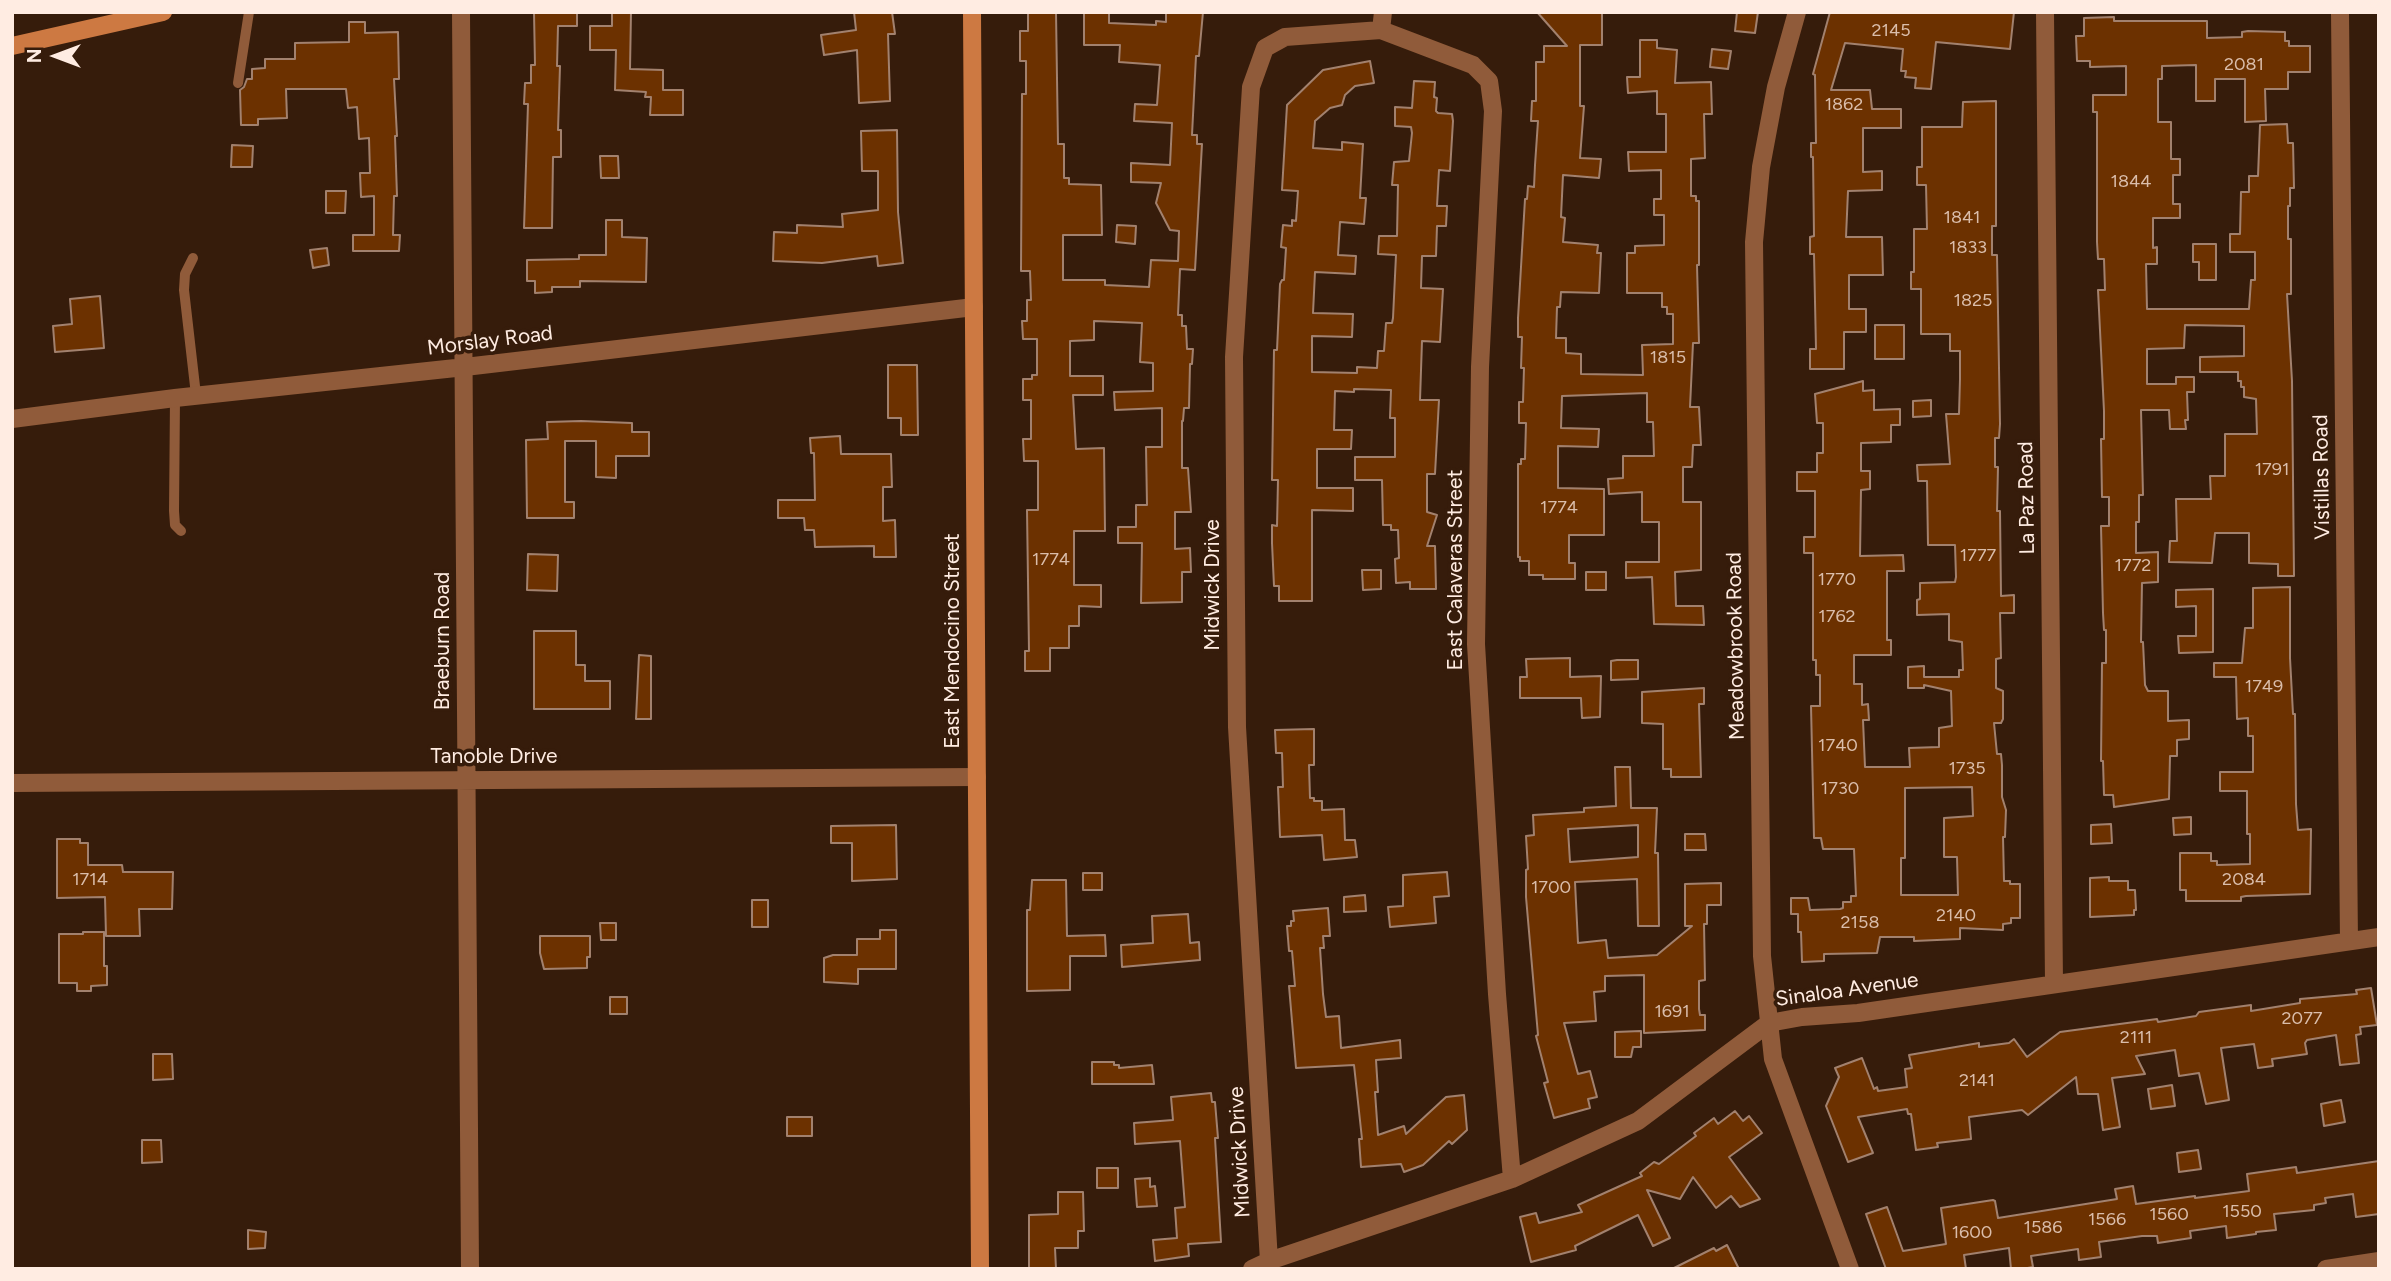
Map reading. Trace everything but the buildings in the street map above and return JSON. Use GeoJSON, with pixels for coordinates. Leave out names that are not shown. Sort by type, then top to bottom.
{"type":"FeatureCollection","features":[{"type":"Feature","properties":{"kind":"street"},"geometry":{"type":"LineString","coordinates":[[12,46],[163,12]]}},
{"type":"Feature","properties":{"kind":"street","name":"Braeburn Road"},"geometry":{"type":"LineString","coordinates":[[461,12],[470,1269]]}},
{"type":"Feature","properties":{"kind":"street","name":"East Mendocino Street"},"geometry":{"type":"LineString","coordinates":[[972,12],[980,1269]]}},
{"type":"Feature","properties":{"kind":"street","name":"Meadowbrook Road"},"geometry":{"type":"LineString","coordinates":[[1797,12],[1776,87],[1761,167],[1754,242],[1762,956],[1773,1059],[1850,1269]]}},
{"type":"Feature","properties":{"kind":"street","name":"La Paz Road"},"geometry":{"type":"LineString","coordinates":[[2045,12],[2054,983]]}},
{"type":"Feature","properties":{"kind":"street","name":"Vistillas Road"},"geometry":{"type":"LineString","coordinates":[[2340,12],[2349,941]]}},
{"type":"Feature","properties":{"kind":"street","name":"East Calaveras Street"},"geometry":{"type":"LineString","coordinates":[[1382,21],[1473,65],[1489,81],[1492,101],[1480,367],[1476,645],[1498,1008],[1512,1179]]}},
{"type":"Feature","properties":{"kind":"street","name":"Midwick Drive"},"geometry":{"type":"LineString","coordinates":[[1269,1261],[1237,727],[1234,357],[1251,87],[1265,48],[1285,37],[1382,21]]}},
{"type":"Feature","properties":{"kind":"street","name":"Morslay Road"},"geometry":{"type":"LineString","coordinates":[[12,419],[195,395],[465,367],[974,307]]}},
{"type":"Feature","properties":{"kind":"street","name":"Tanoble Drive"},"geometry":{"type":"LineString","coordinates":[[12,783],[977,777]]}},
{"type":"Feature","properties":{"kind":"street","name":"Sinaloa Avenue"},"geometry":{"type":"LineString","coordinates":[[1252,1269],[1512,1179],[1638,1121],[1769,1023],[1802,1017],[1858,1013],[2379,937]]}},
{"type":"Feature","properties":{"kind":"street"},"geometry":{"type":"LineString","coordinates":[[2326,1269],[2379,1261]]}},
{"type":"Feature","properties":{"kind":"lane"},"geometry":{"type":"LineString","coordinates":[[238,83],[249,12]]}},
{"type":"Feature","properties":{"kind":"lane"},"geometry":{"type":"LineString","coordinates":[[193,258],[185,274],[184,290],[195,395]]}},
{"type":"Feature","properties":{"kind":"lane"},"geometry":{"type":"LineString","coordinates":[[175,398],[174,511],[175,525],[181,531]]}}]}
